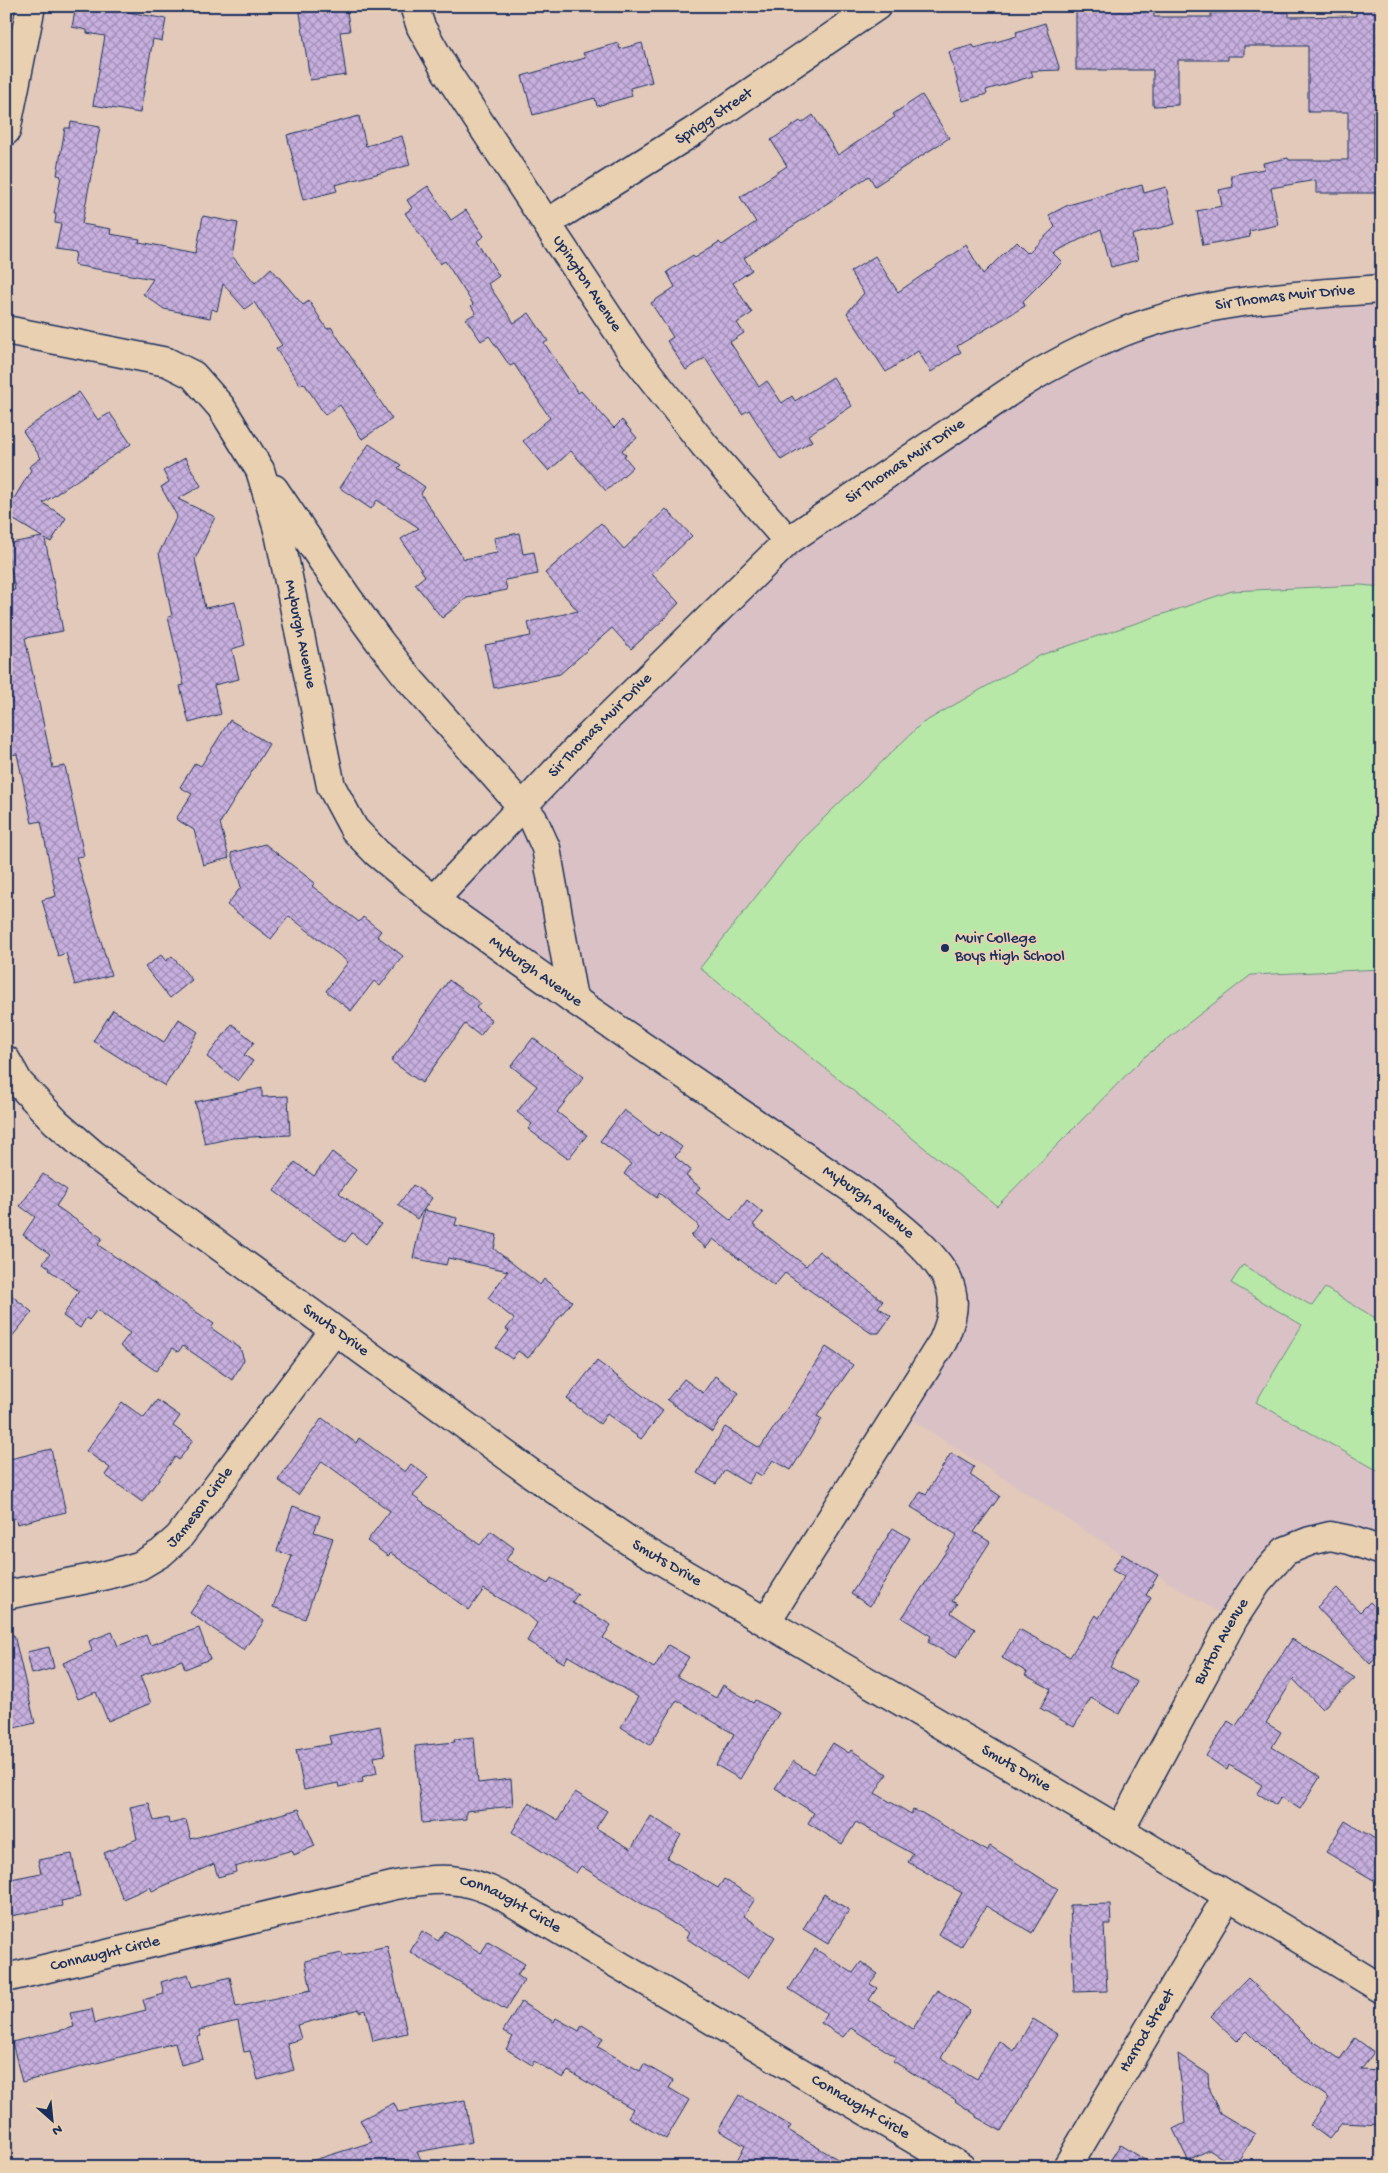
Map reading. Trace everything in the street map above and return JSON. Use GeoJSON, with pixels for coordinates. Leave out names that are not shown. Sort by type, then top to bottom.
{"type":"FeatureCollection","features":[{"type":"Feature","properties":{"kind":"street"},"geometry":{"type":"LineString","coordinates":[[6,132],[31,6]]}},
{"type":"Feature","properties":{"kind":"street","name":"Upington Avenue"},"geometry":{"type":"LineString","coordinates":[[414,6],[421,27],[447,73],[633,354],[667,400],[705,446],[788,541]]}},
{"type":"Feature","properties":{"kind":"street","name":"Sprigg Street"},"geometry":{"type":"LineString","coordinates":[[548,223],[694,131],[877,6]]}},
{"type":"Feature","properties":{"kind":"street","name":"Sir Thomas Muir Drive"},"geometry":{"type":"LineString","coordinates":[[434,900],[588,737],[788,541],[1018,386],[1053,364],[1115,335],[1165,319],[1236,304],[1298,295],[1382,289]]}},
{"type":"Feature","properties":{"kind":"street","name":"Myburgh Avenue"},"geometry":{"type":"LineString","coordinates":[[6,330],[167,362],[193,375],[221,406],[260,470],[279,533],[330,786],[354,829],[377,853],[434,900],[573,999],[858,1193],[906,1232],[929,1254],[944,1272],[952,1289],[953,1306],[951,1322],[943,1341],[766,1622]]}},
{"type":"Feature","properties":{"kind":"street"},"geometry":{"type":"LineString","coordinates":[[260,470],[380,642],[416,687],[533,818],[546,848],[573,999]]}},
{"type":"Feature","properties":{"kind":"street","name":"Smuts Drive"},"geometry":{"type":"LineString","coordinates":[[10,1081],[93,1154],[532,1474],[635,1545],[1120,1830],[1382,1989]]}},
{"type":"Feature","properties":{"kind":"street","name":"Jameson Circle"},"geometry":{"type":"LineString","coordinates":[[6,1595],[103,1576],[139,1566],[161,1553],[178,1537],[334,1331]]}},
{"type":"Feature","properties":{"kind":"street","name":"Burton Avenue"},"geometry":{"type":"LineString","coordinates":[[1120,1830],[1234,1618],[1257,1583],[1285,1551],[1330,1536],[1350,1540],[1382,1551]]}},
{"type":"Feature","properties":{"kind":"street","name":"Connaught Circle"},"geometry":{"type":"LineString","coordinates":[[6,1978],[396,1885],[426,1880],[462,1881],[482,1886],[502,1896],[961,2167]]}},
{"type":"Feature","properties":{"kind":"street","name":"Harrod Street"},"geometry":{"type":"LineString","coordinates":[[1067,2167],[1228,1897]]}},
{"type":"Feature","properties":{"kind":"shaded area","name":"Muir College Boys High School"},"geometry":{"type":"Polygon","coordinates":[[[1382,287],[1382,1548],[1292,1547],[1233,1621],[1122,1554],[892,1407],[939,1340],[949,1289],[911,1231],[430,900],[789,544],[1129,325],[1382,287]]]}},
{"type":"Feature","properties":{"kind":"green space"},"geometry":{"type":"Polygon","coordinates":[[[1361,585],[1382,587],[1382,969],[1251,975],[1143,1058],[997,1206],[700,968],[798,843],[921,724],[1041,655],[1232,591],[1361,585]]]}},
{"type":"Feature","properties":{"kind":"green space"},"geometry":{"type":"Polygon","coordinates":[[[1243,1265],[1312,1306],[1325,1288],[1382,1322],[1382,1473],[1256,1402],[1302,1325],[1231,1283],[1243,1265]]]}},
{"type":"Feature","properties":{"kind":"building"},"geometry":{"type":"Polygon","coordinates":[[[76,6],[96,6],[166,19],[162,41],[153,39],[140,113],[93,105],[105,36],[87,33],[87,30],[72,27],[76,6]]]}},
{"type":"Feature","properties":{"kind":"building"},"geometry":{"type":"Polygon","coordinates":[[[299,6],[346,6],[350,31],[340,32],[346,75],[310,80],[299,6]]]}},
{"type":"Feature","properties":{"kind":"building"},"geometry":{"type":"Polygon","coordinates":[[[1228,6],[1257,6],[1257,12],[1289,12],[1289,17],[1356,16],[1356,9],[1382,9],[1382,111],[1373,111],[1373,160],[1382,160],[1382,193],[1316,193],[1316,180],[1271,188],[1278,225],[1249,231],[1250,237],[1203,246],[1197,211],[1222,206],[1219,190],[1233,187],[1231,175],[1264,169],[1263,163],[1288,158],[1289,160],[1348,160],[1348,112],[1308,112],[1308,46],[1244,46],[1244,56],[1228,56],[1228,60],[1178,60],[1178,105],[1153,106],[1153,70],[1076,70],[1076,9],[1154,8],[1154,17],[1211,17],[1211,13],[1228,13],[1228,6]]]}},
{"type":"Feature","properties":{"kind":"building"},"geometry":{"type":"Polygon","coordinates":[[[1045,23],[1060,70],[1031,71],[1033,76],[986,90],[987,94],[963,101],[949,52],[973,45],[975,48],[1017,36],[1016,32],[1045,23]]]}},
{"type":"Feature","properties":{"kind":"building"},"geometry":{"type":"Polygon","coordinates":[[[618,43],[620,49],[642,43],[652,82],[630,88],[632,96],[597,106],[595,98],[533,115],[522,76],[585,58],[583,53],[618,43]]]}},
{"type":"Feature","properties":{"kind":"building"},"geometry":{"type":"Polygon","coordinates":[[[922,95],[949,138],[875,186],[869,176],[744,258],[752,270],[733,283],[752,313],[737,323],[744,333],[730,342],[759,387],[767,381],[782,403],[792,396],[795,401],[833,377],[852,406],[808,435],[812,441],[781,460],[749,410],[742,414],[705,358],[686,370],[667,341],[673,337],[651,303],[675,287],[667,272],[693,255],[695,257],[719,242],[722,245],[756,222],[740,197],[787,166],[771,140],[813,115],[838,155],[895,117],[893,114],[922,95]]]}},
{"type":"Feature","properties":{"kind":"building"},"geometry":{"type":"Polygon","coordinates":[[[359,116],[366,146],[402,136],[410,165],[335,185],[337,191],[303,200],[287,135],[359,116]]]}},
{"type":"Feature","properties":{"kind":"building"},"geometry":{"type":"Polygon","coordinates":[[[71,122],[100,127],[82,224],[111,229],[110,234],[140,239],[139,242],[196,253],[203,216],[238,223],[232,256],[255,283],[271,268],[303,305],[309,301],[327,329],[331,327],[392,419],[362,439],[340,405],[325,415],[304,383],[300,385],[276,349],[282,345],[254,302],[245,309],[223,284],[217,311],[212,309],[210,318],[164,309],[143,294],[153,279],[74,265],[76,252],[56,249],[61,224],[55,223],[56,214],[54,214],[61,176],[57,175],[65,128],[70,128],[71,122]]]}},
{"type":"Feature","properties":{"kind":"building"},"geometry":{"type":"Polygon","coordinates":[[[1142,185],[1144,193],[1166,187],[1175,224],[1132,235],[1138,260],[1111,267],[1101,229],[1053,253],[1062,262],[1023,301],[1025,306],[957,346],[961,352],[931,372],[918,351],[886,372],[847,313],[864,293],[850,272],[875,256],[898,292],[966,245],[983,274],[1016,241],[1028,253],[1055,227],[1049,215],[1068,205],[1142,185]]]}},
{"type":"Feature","properties":{"kind":"building"},"geometry":{"type":"Polygon","coordinates":[[[428,186],[451,220],[466,210],[484,236],[477,241],[499,276],[488,284],[514,323],[529,313],[548,341],[544,343],[578,393],[581,391],[614,428],[622,420],[637,438],[622,450],[626,455],[624,456],[633,467],[606,491],[571,451],[549,471],[523,441],[550,418],[514,364],[510,366],[489,336],[481,341],[466,319],[476,313],[471,306],[473,304],[445,261],[440,264],[405,213],[412,208],[407,200],[428,186]]]}},
{"type":"Feature","properties":{"kind":"building"},"geometry":{"type":"Polygon","coordinates":[[[79,392],[98,420],[110,413],[131,444],[43,503],[66,518],[51,542],[45,539],[63,631],[25,638],[53,768],[65,766],[84,856],[76,857],[111,975],[75,985],[66,953],[58,956],[42,900],[56,896],[41,821],[32,823],[17,754],[8,755],[6,745],[6,590],[15,590],[6,544],[42,537],[6,515],[6,512],[31,470],[29,467],[41,458],[23,431],[79,392]]]}},
{"type":"Feature","properties":{"kind":"building"},"geometry":{"type":"Polygon","coordinates":[[[369,444],[401,465],[398,468],[425,487],[421,494],[464,559],[497,553],[494,538],[519,533],[523,554],[534,552],[538,574],[505,580],[507,590],[467,598],[442,618],[415,584],[425,576],[401,539],[419,528],[377,500],[371,509],[340,488],[369,444]]]}},
{"type":"Feature","properties":{"kind":"building"},"geometry":{"type":"Polygon","coordinates":[[[185,458],[201,486],[178,499],[215,517],[195,559],[205,608],[235,602],[245,645],[232,649],[239,679],[214,685],[221,714],[189,723],[180,686],[184,685],[168,617],[172,616],[159,553],[177,516],[161,487],[169,482],[163,471],[185,458]]]}},
{"type":"Feature","properties":{"kind":"building"},"geometry":{"type":"Polygon","coordinates":[[[666,509],[692,536],[652,574],[679,603],[662,621],[631,649],[612,628],[560,674],[494,688],[485,645],[531,636],[528,622],[578,611],[545,573],[601,523],[624,549],[666,509]]]}},
{"type":"Feature","properties":{"kind":"building"},"geometry":{"type":"Polygon","coordinates":[[[230,720],[269,744],[220,823],[229,858],[203,865],[194,830],[176,819],[192,794],[180,787],[195,763],[201,766],[230,720]]]}},
{"type":"Feature","properties":{"kind":"building"},"geometry":{"type":"Polygon","coordinates":[[[265,844],[315,883],[312,886],[359,922],[363,917],[381,931],[377,936],[403,956],[380,986],[374,981],[351,1011],[326,991],[348,962],[289,916],[271,939],[227,905],[241,887],[231,853],[265,844]]]}},
{"type":"Feature","properties":{"kind":"building"},"geometry":{"type":"Polygon","coordinates":[[[161,955],[166,961],[172,956],[192,980],[170,998],[145,967],[161,955]]]}},
{"type":"Feature","properties":{"kind":"building"},"geometry":{"type":"Polygon","coordinates":[[[449,980],[480,1003],[476,1008],[492,1020],[480,1036],[465,1024],[422,1083],[391,1061],[449,980]]]}},
{"type":"Feature","properties":{"kind":"building"},"geometry":{"type":"Polygon","coordinates":[[[113,1010],[164,1042],[179,1019],[198,1032],[165,1086],[93,1041],[113,1010]]]}},
{"type":"Feature","properties":{"kind":"building"},"geometry":{"type":"Polygon","coordinates":[[[232,1024],[254,1042],[244,1055],[253,1061],[238,1081],[207,1057],[232,1024]]]}},
{"type":"Feature","properties":{"kind":"building"},"geometry":{"type":"Polygon","coordinates":[[[533,1038],[584,1077],[557,1112],[587,1135],[568,1159],[528,1129],[532,1124],[517,1112],[537,1086],[511,1066],[533,1038]]]}},
{"type":"Feature","properties":{"kind":"building"},"geometry":{"type":"Polygon","coordinates":[[[262,1088],[262,1097],[288,1096],[290,1135],[232,1138],[205,1144],[195,1102],[262,1088]]]}},
{"type":"Feature","properties":{"kind":"building"},"geometry":{"type":"Polygon","coordinates":[[[624,1110],[658,1136],[661,1132],[682,1147],[675,1157],[691,1170],[686,1176],[700,1187],[696,1193],[731,1221],[747,1200],[763,1213],[753,1225],[806,1266],[819,1251],[883,1301],[878,1307],[891,1316],[879,1333],[871,1333],[785,1273],[774,1286],[713,1239],[706,1248],[691,1236],[699,1227],[695,1222],[659,1193],[657,1198],[624,1174],[631,1164],[600,1141],[624,1110]]]}},
{"type":"Feature","properties":{"kind":"building"},"geometry":{"type":"Polygon","coordinates":[[[332,1152],[356,1170],[339,1193],[381,1224],[366,1244],[352,1233],[345,1242],[274,1191],[295,1162],[314,1176],[332,1152]]]}},
{"type":"Feature","properties":{"kind":"building"},"geometry":{"type":"Polygon","coordinates":[[[43,1174],[67,1190],[56,1206],[102,1238],[98,1245],[214,1324],[211,1328],[240,1348],[244,1360],[232,1380],[183,1346],[178,1352],[173,1348],[156,1371],[120,1346],[130,1333],[97,1310],[89,1320],[86,1318],[80,1328],[63,1316],[79,1291],[49,1270],[50,1268],[43,1263],[50,1254],[23,1235],[35,1217],[20,1206],[43,1174]]]}},
{"type":"Feature","properties":{"kind":"building"},"geometry":{"type":"Polygon","coordinates":[[[413,1185],[432,1198],[417,1219],[398,1205],[413,1185]]]}},
{"type":"Feature","properties":{"kind":"building"},"geometry":{"type":"Polygon","coordinates":[[[424,1210],[457,1218],[455,1225],[497,1235],[494,1249],[540,1285],[544,1279],[572,1301],[528,1358],[518,1351],[512,1359],[496,1348],[509,1331],[506,1329],[514,1319],[488,1298],[508,1271],[448,1258],[446,1265],[413,1258],[424,1210]]]}},
{"type":"Feature","properties":{"kind":"building"},"geometry":{"type":"Polygon","coordinates":[[[6,1291],[32,1312],[6,1344],[6,1291]]]}},
{"type":"Feature","properties":{"kind":"building"},"geometry":{"type":"Polygon","coordinates":[[[826,1347],[853,1365],[817,1416],[822,1419],[791,1470],[773,1460],[762,1476],[755,1472],[748,1484],[725,1470],[716,1484],[697,1473],[725,1427],[760,1448],[807,1379],[826,1347]]]}},
{"type":"Feature","properties":{"kind":"building"},"geometry":{"type":"Polygon","coordinates":[[[597,1361],[663,1411],[641,1439],[607,1414],[600,1424],[567,1399],[597,1361]]]}},
{"type":"Feature","properties":{"kind":"building"},"geometry":{"type":"Polygon","coordinates":[[[715,1376],[739,1393],[712,1432],[667,1400],[684,1379],[703,1393],[715,1376]]]}},
{"type":"Feature","properties":{"kind":"building"},"geometry":{"type":"Polygon","coordinates":[[[157,1400],[180,1416],[173,1426],[193,1440],[179,1460],[175,1457],[142,1502],[105,1475],[110,1468],[86,1451],[122,1402],[144,1418],[157,1400]]]}},
{"type":"Feature","properties":{"kind":"building"},"geometry":{"type":"Polygon","coordinates":[[[322,1418],[356,1443],[359,1438],[405,1472],[411,1464],[428,1477],[413,1496],[480,1545],[491,1531],[514,1548],[506,1560],[548,1584],[551,1578],[578,1594],[572,1602],[611,1625],[603,1638],[654,1668],[668,1645],[689,1657],[677,1676],[716,1698],[723,1685],[753,1703],[755,1700],[779,1713],[740,1779],[716,1765],[734,1734],[677,1700],[650,1745],[621,1727],[638,1697],[568,1656],[564,1663],[527,1641],[537,1623],[529,1616],[484,1589],[469,1610],[391,1553],[388,1556],[367,1541],[390,1511],[322,1461],[298,1495],[278,1480],[322,1418]]]}},
{"type":"Feature","properties":{"kind":"building"},"geometry":{"type":"Polygon","coordinates":[[[51,1449],[66,1512],[17,1524],[15,1518],[6,1520],[6,1460],[51,1449]]]}},
{"type":"Feature","properties":{"kind":"building"},"geometry":{"type":"Polygon","coordinates":[[[951,1453],[974,1467],[970,1475],[1000,1496],[974,1532],[990,1542],[952,1601],[957,1604],[951,1613],[975,1629],[956,1658],[928,1642],[931,1636],[902,1618],[957,1535],[911,1507],[921,1491],[926,1494],[951,1453]]]}},
{"type":"Feature","properties":{"kind":"building"},"geometry":{"type":"Polygon","coordinates":[[[293,1506],[320,1516],[314,1532],[333,1538],[305,1619],[273,1607],[292,1556],[277,1551],[293,1506]]]}},
{"type":"Feature","properties":{"kind":"building"},"geometry":{"type":"Polygon","coordinates":[[[893,1528],[910,1538],[870,1606],[851,1594],[893,1528]]]}},
{"type":"Feature","properties":{"kind":"building"},"geometry":{"type":"Polygon","coordinates":[[[1122,1554],[1158,1575],[1146,1595],[1151,1598],[1110,1667],[1137,1682],[1119,1714],[1091,1698],[1074,1727],[1040,1708],[1051,1689],[1025,1675],[1027,1672],[1002,1658],[1019,1629],[1070,1657],[1096,1615],[1099,1618],[1124,1577],[1112,1570],[1122,1554]]]}},
{"type":"Feature","properties":{"kind":"building"},"geometry":{"type":"Polygon","coordinates":[[[210,1584],[264,1621],[244,1650],[190,1613],[210,1584]]]}},
{"type":"Feature","properties":{"kind":"building"},"geometry":{"type":"Polygon","coordinates":[[[1337,1588],[1360,1612],[1370,1602],[1382,1614],[1382,1653],[1370,1664],[1317,1607],[1337,1588]]]}},
{"type":"Feature","properties":{"kind":"building"},"geometry":{"type":"Polygon","coordinates":[[[199,1628],[210,1659],[185,1669],[182,1660],[140,1676],[151,1703],[108,1721],[96,1692],[78,1699],[63,1663],[92,1651],[89,1641],[112,1632],[118,1646],[146,1635],[150,1645],[199,1628]]]}},
{"type":"Feature","properties":{"kind":"building"},"geometry":{"type":"Polygon","coordinates":[[[6,1635],[14,1635],[35,1723],[6,1730],[6,1635]]]}},
{"type":"Feature","properties":{"kind":"building"},"geometry":{"type":"Polygon","coordinates":[[[1292,1639],[1355,1678],[1322,1709],[1293,1679],[1266,1723],[1281,1732],[1272,1747],[1320,1777],[1300,1809],[1281,1797],[1276,1805],[1257,1793],[1262,1785],[1229,1765],[1227,1770],[1206,1756],[1228,1721],[1236,1726],[1292,1639]]]}},
{"type":"Feature","properties":{"kind":"building"},"geometry":{"type":"Polygon","coordinates":[[[49,1647],[54,1668],[32,1674],[27,1652],[49,1647]]]}},
{"type":"Feature","properties":{"kind":"building"},"geometry":{"type":"Polygon","coordinates":[[[380,1726],[385,1755],[374,1757],[377,1773],[362,1777],[363,1782],[339,1787],[338,1783],[304,1790],[296,1750],[331,1744],[329,1736],[380,1726]]]}},
{"type":"Feature","properties":{"kind":"building"},"geometry":{"type":"Polygon","coordinates":[[[474,1737],[478,1783],[511,1779],[513,1806],[466,1811],[466,1819],[422,1823],[415,1746],[455,1742],[454,1739],[474,1737]]]}},
{"type":"Feature","properties":{"kind":"building"},"geometry":{"type":"Polygon","coordinates":[[[833,1743],[849,1753],[851,1750],[887,1774],[875,1793],[911,1814],[913,1810],[922,1813],[987,1851],[990,1846],[1058,1889],[1032,1933],[986,1906],[961,1947],[938,1934],[962,1893],[908,1862],[913,1854],[856,1822],[842,1844],[808,1823],[814,1813],[775,1788],[793,1761],[813,1774],[833,1743]]]}},
{"type":"Feature","properties":{"kind":"building"},"geometry":{"type":"Polygon","coordinates":[[[575,1792],[607,1811],[596,1828],[631,1849],[651,1816],[681,1835],[667,1858],[718,1888],[724,1879],[755,1899],[744,1916],[775,1937],[747,1979],[686,1938],[689,1933],[581,1866],[576,1873],[512,1832],[529,1803],[558,1820],[575,1792]]]}},
{"type":"Feature","properties":{"kind":"building"},"geometry":{"type":"Polygon","coordinates":[[[149,1803],[154,1821],[168,1818],[169,1824],[186,1820],[191,1839],[299,1809],[315,1846],[294,1855],[292,1850],[235,1867],[236,1872],[218,1877],[214,1864],[152,1891],[150,1887],[123,1899],[104,1853],[137,1839],[130,1807],[149,1803]]]}},
{"type":"Feature","properties":{"kind":"building"},"geometry":{"type":"Polygon","coordinates":[[[1345,1821],[1382,1843],[1382,1885],[1326,1852],[1345,1821]]]}},
{"type":"Feature","properties":{"kind":"building"},"geometry":{"type":"Polygon","coordinates":[[[72,1854],[80,1897],[61,1901],[62,1906],[6,1917],[6,1880],[41,1873],[38,1860],[72,1854]]]}},
{"type":"Feature","properties":{"kind":"building"},"geometry":{"type":"Polygon","coordinates":[[[824,1894],[849,1910],[828,1944],[803,1929],[824,1894]]]}},
{"type":"Feature","properties":{"kind":"building"},"geometry":{"type":"Polygon","coordinates":[[[1110,1904],[1111,1924],[1104,1924],[1107,1991],[1074,1992],[1070,1905],[1110,1904]]]}},
{"type":"Feature","properties":{"kind":"building"},"geometry":{"type":"Polygon","coordinates":[[[422,1931],[438,1941],[445,1931],[481,1953],[488,1942],[525,1964],[517,1975],[524,1980],[506,2010],[410,1952],[422,1931]]]}},
{"type":"Feature","properties":{"kind":"building"},"geometry":{"type":"Polygon","coordinates":[[[387,1946],[407,2033],[373,2041],[366,2010],[359,2012],[359,2009],[297,2025],[301,2039],[287,2043],[294,2070],[258,2080],[250,2051],[244,2052],[238,2021],[199,2030],[201,2036],[197,2037],[203,2059],[181,2065],[175,2043],[22,2082],[12,2042],[74,2027],[70,2013],[92,2009],[95,2023],[146,2010],[143,2000],[164,1994],[161,1982],[188,1974],[192,1987],[230,1977],[236,2007],[311,1990],[305,1961],[342,1953],[343,1956],[387,1946]]]}},
{"type":"Feature","properties":{"kind":"building"},"geometry":{"type":"Polygon","coordinates":[[[815,1949],[853,1973],[861,1962],[878,1974],[870,1984],[877,1988],[869,2000],[913,2029],[937,1990],[970,2010],[941,2058],[977,2079],[999,2041],[1014,2051],[1033,2019],[1058,2034],[1001,2131],[976,2117],[976,2115],[956,2100],[893,2061],[896,2057],[851,2028],[843,2037],[821,2023],[827,2013],[789,1989],[815,1949]]]}},
{"type":"Feature","properties":{"kind":"building"},"geometry":{"type":"Polygon","coordinates":[[[1248,1978],[1310,2039],[1340,2059],[1355,2038],[1374,2052],[1361,2070],[1382,2071],[1382,2125],[1342,2123],[1329,2139],[1310,2125],[1329,2098],[1280,2064],[1247,2031],[1237,2041],[1211,2016],[1248,1978]]]}},
{"type":"Feature","properties":{"kind":"building"},"geometry":{"type":"Polygon","coordinates":[[[521,2002],[554,2022],[556,2018],[579,2031],[582,2025],[603,2038],[598,2047],[640,2071],[644,2064],[673,2081],[669,2088],[689,2100],[666,2139],[628,2117],[633,2109],[568,2071],[563,2078],[534,2061],[532,2065],[506,2049],[513,2037],[503,2031],[521,2002]]]}},
{"type":"Feature","properties":{"kind":"building"},"geometry":{"type":"Polygon","coordinates":[[[1178,2054],[1208,2074],[1209,2090],[1220,2113],[1255,2134],[1235,2166],[1209,2150],[1188,2160],[1173,2129],[1185,2123],[1178,2054]]]}},
{"type":"Feature","properties":{"kind":"building"},"geometry":{"type":"Polygon","coordinates":[[[739,2095],[791,2126],[788,2130],[851,2167],[733,2167],[745,2146],[718,2130],[739,2095]]]}},
{"type":"Feature","properties":{"kind":"building"},"geometry":{"type":"Polygon","coordinates":[[[465,2100],[472,2142],[417,2152],[425,2167],[309,2167],[308,2162],[372,2142],[360,2120],[394,2103],[398,2112],[465,2100]]]}},
{"type":"Feature","properties":{"kind":"building"},"geometry":{"type":"Polygon","coordinates":[[[1120,2145],[1156,2167],[1106,2167],[1120,2145]]]}},
{"type":"Feature","properties":{"kind":"place","name":"Muir College Boys High School"},"geometry":{"type":"Point","coordinates":[945,948]}}]}
